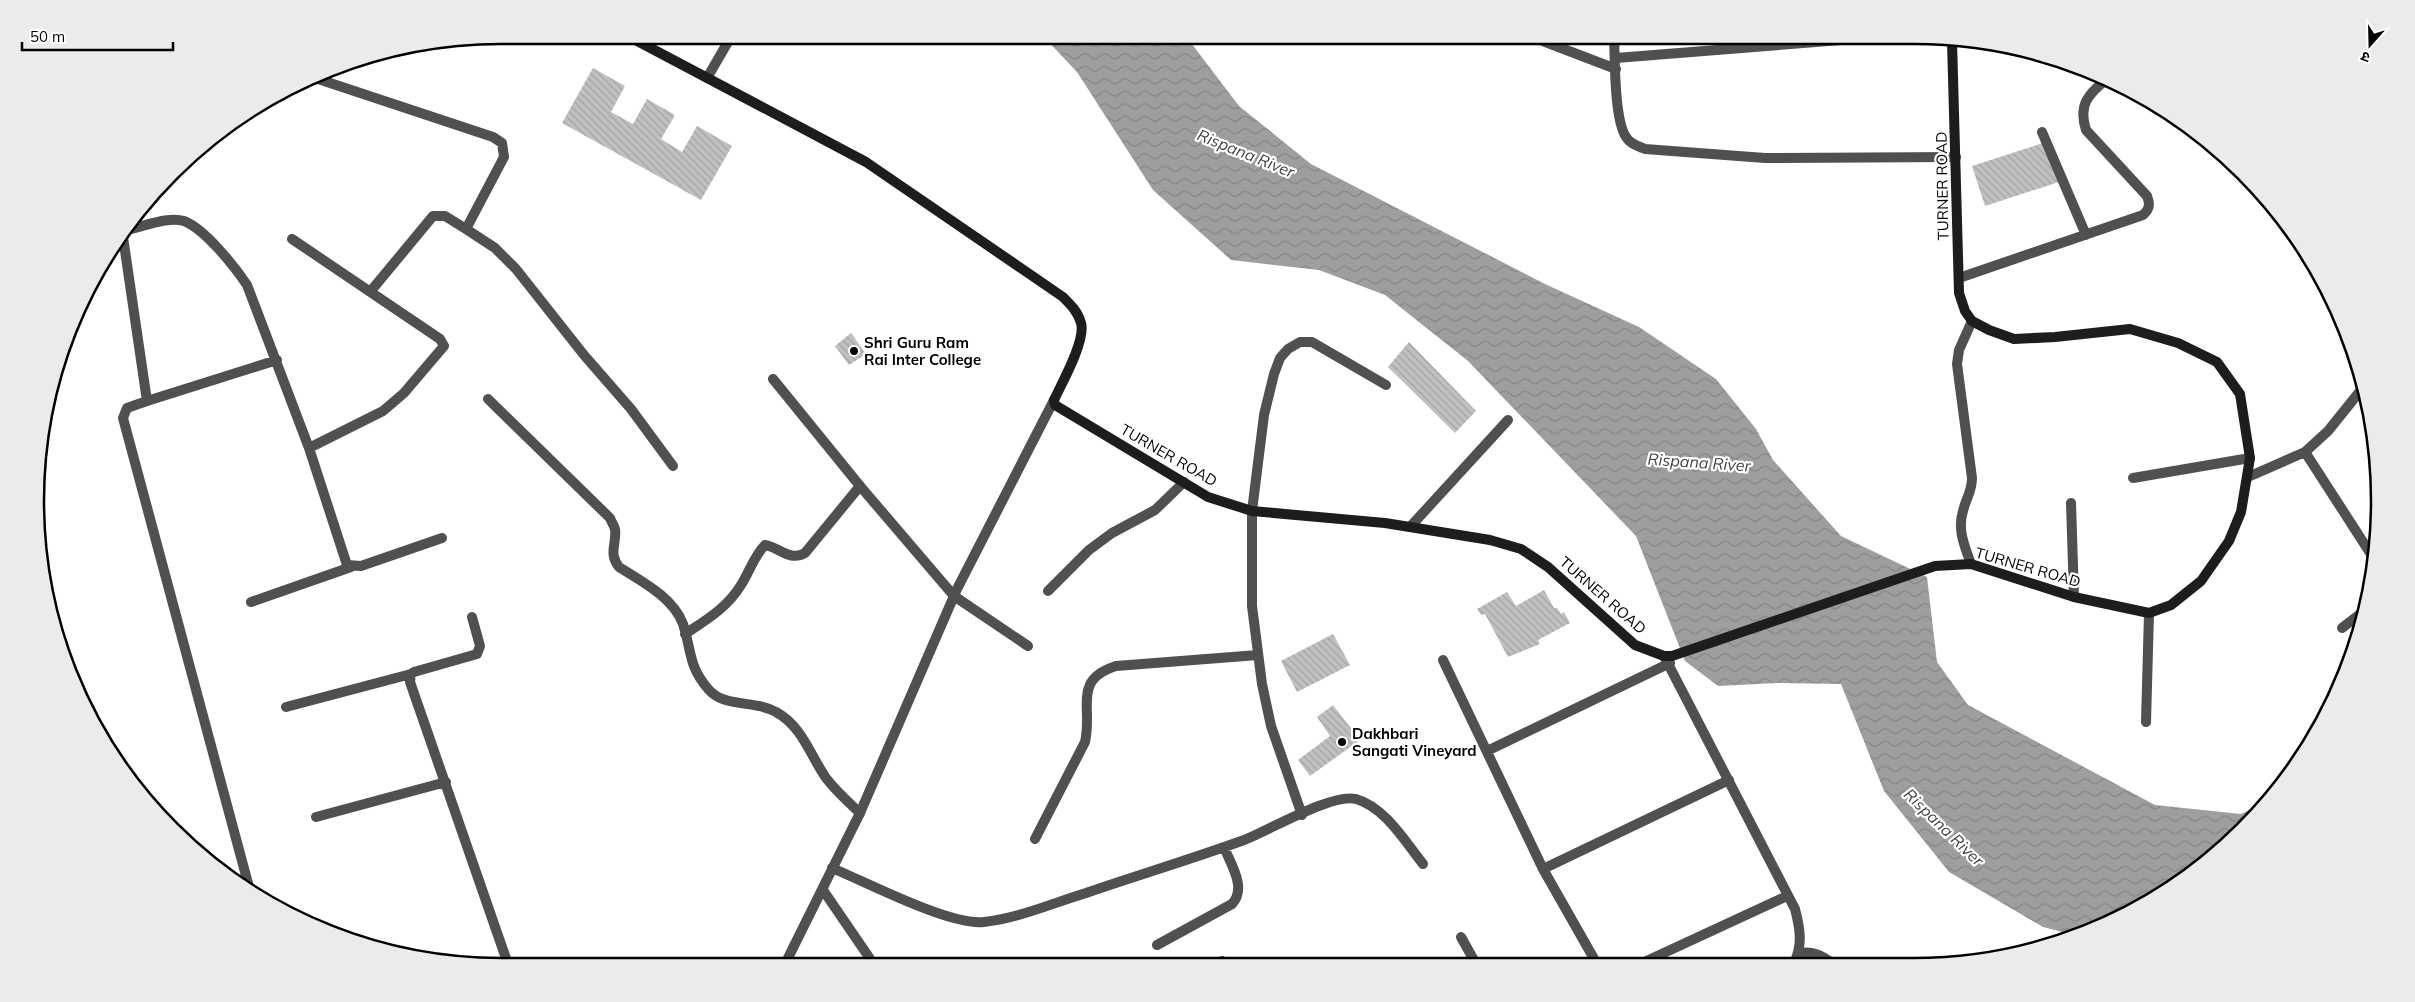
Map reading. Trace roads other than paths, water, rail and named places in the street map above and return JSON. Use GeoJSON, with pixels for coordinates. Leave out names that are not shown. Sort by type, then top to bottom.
{"type":"FeatureCollection","features":[{"type":"Feature","properties":{"kind":"main road"},"geometry":{"type":"LineString","coordinates":[[643,44],[866,162],[1063,297],[1076,310],[1082,324],[1080,340],[1054,400]]}},
{"type":"Feature","properties":{"kind":"main road","name":"TURNER ROAD"},"geometry":{"type":"LineString","coordinates":[[1952,46],[1959,293],[1965,311],[1972,321]]}},
{"type":"Feature","properties":{"kind":"main road"},"geometry":{"type":"LineString","coordinates":[[1972,321],[1989,330],[2014,339],[2055,337],[2130,329],[2178,343],[2217,362],[2240,394],[2250,458],[2241,512],[2232,534],[2200,580],[2171,605],[2149,613]]}},
{"type":"Feature","properties":{"kind":"main road","name":"TURNER ROAD"},"geometry":{"type":"LineString","coordinates":[[1054,400],[1055,405],[1208,498],[1252,511],[1410,527],[1490,540],[1521,549],[1548,567],[1635,645],[1669,658],[1935,566],[1971,564],[2074,597],[2149,613]]}},
{"type":"Feature","properties":{"kind":"street"},"geometry":{"type":"LineString","coordinates":[[707,78],[727,44]]}},
{"type":"Feature","properties":{"kind":"street"},"geometry":{"type":"LineString","coordinates":[[1555,44],[1616,64],[1815,44]]}},
{"type":"Feature","properties":{"kind":"street"},"geometry":{"type":"LineString","coordinates":[[1615,44],[1622,128],[1626,137],[1634,146],[1645,149],[1765,158],[1956,157]]}},
{"type":"Feature","properties":{"kind":"street"},"geometry":{"type":"LineString","coordinates":[[323,81],[493,137],[502,143],[504,157],[466,229]]}},
{"type":"Feature","properties":{"kind":"street"},"geometry":{"type":"LineString","coordinates":[[1959,278],[2143,215],[2150,204],[2147,196],[2086,130],[2082,119],[2084,106],[2090,93],[2101,84]]}},
{"type":"Feature","properties":{"kind":"street"},"geometry":{"type":"LineString","coordinates":[[2042,132],[2086,235]]}},
{"type":"Feature","properties":{"kind":"street"},"geometry":{"type":"LineString","coordinates":[[370,292],[433,216],[445,216],[495,248],[516,269],[584,355],[631,409],[674,466]]}},
{"type":"Feature","properties":{"kind":"street"},"geometry":{"type":"LineString","coordinates":[[134,228],[169,221],[183,221],[194,227],[234,264],[247,285],[277,360],[308,448],[344,561],[350,567]]}},
{"type":"Feature","properties":{"kind":"street"},"geometry":{"type":"LineString","coordinates":[[292,239],[440,339],[444,346],[404,392],[383,411],[308,448]]}},
{"type":"Feature","properties":{"kind":"street"},"geometry":{"type":"LineString","coordinates":[[124,243],[147,401]]}},
{"type":"Feature","properties":{"kind":"street"},"geometry":{"type":"LineString","coordinates":[[1971,564],[1960,528],[1964,508],[1972,492],[1972,478],[1957,364],[1959,350],[1972,321]]}},
{"type":"Feature","properties":{"kind":"street"},"geometry":{"type":"LineString","coordinates":[[1302,815],[1271,726],[1258,655],[1251,580],[1253,559],[1252,511],[1264,415],[1280,358],[1288,348],[1300,342],[1312,342],[1386,385]]}},
{"type":"Feature","properties":{"kind":"street"},"geometry":{"type":"LineString","coordinates":[[247,881],[123,418],[127,408],[277,360]]}},
{"type":"Feature","properties":{"kind":"street"},"geometry":{"type":"LineString","coordinates":[[772,379],[954,596],[1028,646]]}},
{"type":"Feature","properties":{"kind":"street"},"geometry":{"type":"LineString","coordinates":[[2248,477],[2305,452],[2328,431],[2358,393]]}},
{"type":"Feature","properties":{"kind":"street"},"geometry":{"type":"LineString","coordinates":[[488,398],[602,507],[615,528],[612,552],[614,560],[619,567],[673,606],[682,623],[690,657],[697,675],[711,692],[726,700],[762,705],[778,713],[802,737],[826,778],[860,813]]}},
{"type":"Feature","properties":{"kind":"street"},"geometry":{"type":"LineString","coordinates":[[788,958],[860,813],[954,596],[1054,400]]}},
{"type":"Feature","properties":{"kind":"street"},"geometry":{"type":"LineString","coordinates":[[1410,527],[1508,420]]}},
{"type":"Feature","properties":{"kind":"street"},"geometry":{"type":"LineString","coordinates":[[2305,452],[2368,550]]}},
{"type":"Feature","properties":{"kind":"street"},"geometry":{"type":"LineString","coordinates":[[2133,478],[2250,458]]}},
{"type":"Feature","properties":{"kind":"street"},"geometry":{"type":"LineString","coordinates":[[1048,591],[1089,550],[1112,533],[1155,510],[1184,482]]}},
{"type":"Feature","properties":{"kind":"street"},"geometry":{"type":"LineString","coordinates":[[685,634],[715,614],[728,602],[741,586],[764,545],[785,554],[800,556],[806,553],[860,486]]}},
{"type":"Feature","properties":{"kind":"street"},"geometry":{"type":"LineString","coordinates":[[2072,503],[2074,597]]}},
{"type":"Feature","properties":{"kind":"street"},"geometry":{"type":"LineString","coordinates":[[251,602],[350,567],[360,566],[442,538]]}},
{"type":"Feature","properties":{"kind":"street"},"geometry":{"type":"LineString","coordinates":[[2146,722],[2149,613]]}},
{"type":"Feature","properties":{"kind":"street"},"geometry":{"type":"LineString","coordinates":[[286,707],[411,674],[477,654],[480,646],[472,618]]}},
{"type":"Feature","properties":{"kind":"street"},"geometry":{"type":"LineString","coordinates":[[2342,628],[2356,618]]}},
{"type":"Feature","properties":{"kind":"street"},"geometry":{"type":"LineString","coordinates":[[1035,839],[1085,742],[1089,726],[1088,685],[1093,677],[1102,670],[1116,666],[1258,655]]}},
{"type":"Feature","properties":{"kind":"street"},"geometry":{"type":"LineString","coordinates":[[1487,752],[1669,658],[1795,909],[1800,929],[1799,953],[1797,958]]}},
{"type":"Feature","properties":{"kind":"street"},"geometry":{"type":"LineString","coordinates":[[1443,660],[1543,869],[1593,958]]}},
{"type":"Feature","properties":{"kind":"street"},"geometry":{"type":"LineString","coordinates":[[411,674],[410,682],[506,958]]}},
{"type":"Feature","properties":{"kind":"street"},"geometry":{"type":"LineString","coordinates":[[1543,869],[1729,780]]}},
{"type":"Feature","properties":{"kind":"street"},"geometry":{"type":"LineString","coordinates":[[316,817],[446,782]]}},
{"type":"Feature","properties":{"kind":"street"},"geometry":{"type":"LineString","coordinates":[[832,868],[956,920],[983,922],[1020,914],[1224,847],[1302,815],[1331,800],[1345,798],[1357,800],[1372,807],[1389,822],[1423,864]]}},
{"type":"Feature","properties":{"kind":"street"},"geometry":{"type":"LineString","coordinates":[[1157,945],[1232,904],[1236,899],[1239,887],[1224,847]]}},
{"type":"Feature","properties":{"kind":"street"},"geometry":{"type":"LineString","coordinates":[[823,890],[870,958]]}},
{"type":"Feature","properties":{"kind":"street"},"geometry":{"type":"LineString","coordinates":[[1653,958],[1787,896]]}},
{"type":"Feature","properties":{"kind":"street"},"geometry":{"type":"LineString","coordinates":[[1462,937],[1473,958]]}},
{"type":"Feature","properties":{"kind":"street"},"geometry":{"type":"LineString","coordinates":[[1799,953],[1809,952],[1824,958]]}},
{"type":"Feature","properties":{"kind":"water","name":"Rispana River"},"geometry":{"type":"Polygon","coordinates":[[[1051,44],[1192,44],[1239,106],[1311,164],[1545,284],[1639,327],[1716,379],[1756,429],[1773,460],[1841,536],[1927,577],[1937,662],[1968,705],[2155,805],[2241,814],[2252,808],[2215,845],[2168,881],[2116,911],[2065,933],[2043,927],[1949,872],[1884,791],[1841,684],[1777,683],[1718,686],[1685,661],[1636,536],[1468,361],[1385,295],[1319,270],[1231,260],[1153,190],[1077,72],[1051,44]]]}},
{"type":"Feature","properties":{"kind":"place","name":"Shri Guru Ram Rai Inter College"},"geometry":{"type":"Point","coordinates":[854,351]}},
{"type":"Feature","properties":{"kind":"place","name":"Dakhbari Sangati Vineyard"},"geometry":{"type":"Point","coordinates":[1342,742]}}]}
